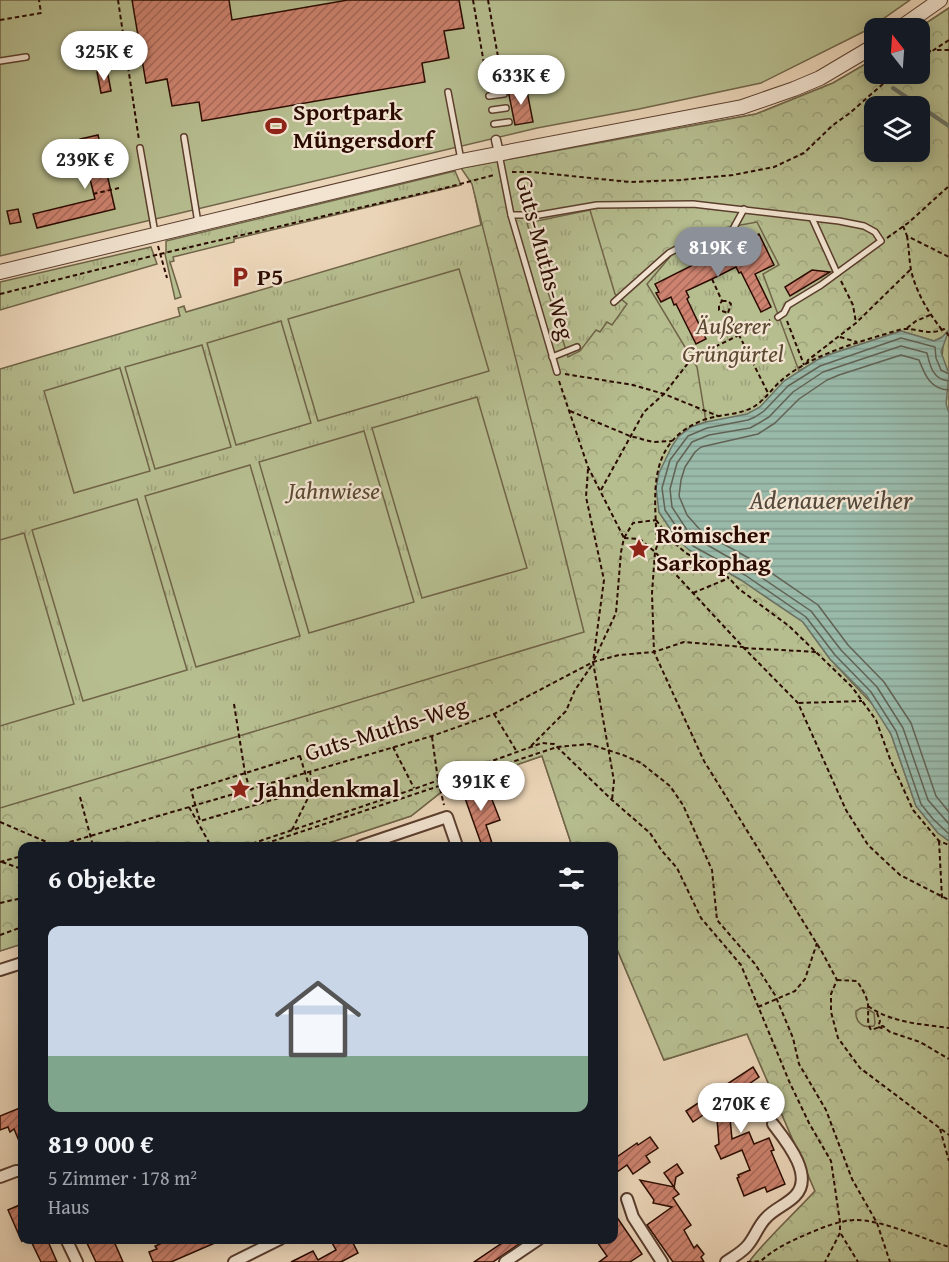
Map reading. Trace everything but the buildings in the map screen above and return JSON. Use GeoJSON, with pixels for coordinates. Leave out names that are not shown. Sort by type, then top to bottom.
{"type":"FeatureCollection","features":[{"type":"Feature","properties":{"kind":"street"},"geometry":{"type":"LineString","coordinates":[[914,18],[940,0]]}},
{"type":"Feature","properties":{"kind":"street"},"geometry":{"type":"LineString","coordinates":[[0,272],[461,161],[498,147],[742,107],[785,93],[820,78],[864,52]]}},
{"type":"Feature","properties":{"kind":"street"},"geometry":{"type":"LineString","coordinates":[[373,842],[447,817],[456,842]]}},
{"type":"Feature","properties":{"kind":"street"},"geometry":{"type":"LineString","coordinates":[[0,970],[18,964]]}},
{"type":"Feature","properties":{"kind":"street"},"geometry":{"type":"LineString","coordinates":[[726,1262],[748,1246],[767,1216],[793,1198],[803,1183],[802,1173],[789,1144],[772,1124]]}},
{"type":"Feature","properties":{"kind":"street"},"geometry":{"type":"LineString","coordinates":[[0,1178],[18,1171]]}},
{"type":"Feature","properties":{"kind":"street"},"geometry":{"type":"LineString","coordinates":[[627,1199],[633,1217],[659,1261]]}},
{"type":"Feature","properties":{"kind":"street"},"geometry":{"type":"LineString","coordinates":[[68,1244],[77,1262]]}},
{"type":"Feature","properties":{"kind":"street"},"geometry":{"type":"LineString","coordinates":[[234,1262],[270,1244]]}},
{"type":"Feature","properties":{"kind":"street"},"geometry":{"type":"LineString","coordinates":[[505,1262],[532,1244]]}},
{"type":"Feature","properties":{"kind":"lane"},"geometry":{"type":"LineString","coordinates":[[0,61],[26,57]]}},
{"type":"Feature","properties":{"kind":"lane"},"geometry":{"type":"LineString","coordinates":[[448,92],[461,161]]}},
{"type":"Feature","properties":{"kind":"lane"},"geometry":{"type":"LineString","coordinates":[[489,96],[504,94]]}},
{"type":"Feature","properties":{"kind":"lane"},"geometry":{"type":"LineString","coordinates":[[492,111],[506,108]]}},
{"type":"Feature","properties":{"kind":"lane"},"geometry":{"type":"LineString","coordinates":[[494,124],[508,122]]}},
{"type":"Feature","properties":{"kind":"lane"},"geometry":{"type":"LineString","coordinates":[[184,137],[198,225]]}},
{"type":"Feature","properties":{"kind":"lane","name":"Guts-Muths-Weg"},"geometry":{"type":"LineString","coordinates":[[498,147],[511,215],[557,372]]}},
{"type":"Feature","properties":{"kind":"lane"},"geometry":{"type":"LineString","coordinates":[[140,148],[155,235]]}},
{"type":"Feature","properties":{"kind":"lane"},"geometry":{"type":"LineString","coordinates":[[511,215],[539,215],[597,205],[693,204],[839,221],[864,226],[875,232],[881,241],[788,305],[781,315]]}},
{"type":"Feature","properties":{"kind":"lane"},"geometry":{"type":"LineString","coordinates":[[614,302],[669,253],[692,241],[732,231],[744,209]]}},
{"type":"Feature","properties":{"kind":"lane"},"geometry":{"type":"LineString","coordinates":[[812,218],[837,273]]}},
{"type":"Feature","properties":{"kind":"lane"},"geometry":{"type":"LineString","coordinates":[[552,357],[577,347]]}},
{"type":"Feature","properties":{"kind":"path"},"geometry":{"type":"LineString","coordinates":[[0,20],[41,13],[39,0]]}},
{"type":"Feature","properties":{"kind":"path"},"geometry":{"type":"LineString","coordinates":[[118,0],[140,148]]}},
{"type":"Feature","properties":{"kind":"path"},"geometry":{"type":"LineString","coordinates":[[473,0],[489,96]]}},
{"type":"Feature","properties":{"kind":"path"},"geometry":{"type":"LineString","coordinates":[[488,0],[504,94]]}},
{"type":"Feature","properties":{"kind":"path"},"geometry":{"type":"LineString","coordinates":[[930,52],[949,40]]}},
{"type":"Feature","properties":{"kind":"path"},"geometry":{"type":"LineString","coordinates":[[930,51],[949,50]]}},
{"type":"Feature","properties":{"kind":"path"},"geometry":{"type":"LineString","coordinates":[[502,79],[506,78]]}},
{"type":"Feature","properties":{"kind":"path"},"geometry":{"type":"LineString","coordinates":[[0,294],[504,172],[531,172],[630,182],[733,175],[774,167],[804,153],[833,125],[882,84]]}},
{"type":"Feature","properties":{"kind":"path"},"geometry":{"type":"LineString","coordinates":[[881,241],[903,226],[949,186]]}},
{"type":"Feature","properties":{"kind":"path"},"geometry":{"type":"LineString","coordinates":[[93,194],[119,188]]}},
{"type":"Feature","properties":{"kind":"path"},"geometry":{"type":"LineString","coordinates":[[903,226],[907,236],[911,268],[921,297],[930,314],[949,336]]}},
{"type":"Feature","properties":{"kind":"path"},"geometry":{"type":"LineString","coordinates":[[155,235],[167,278]]}},
{"type":"Feature","properties":{"kind":"path"},"geometry":{"type":"LineString","coordinates":[[907,236],[949,257]]}},
{"type":"Feature","properties":{"kind":"path"},"geometry":{"type":"LineString","coordinates":[[805,364],[856,323],[911,268]]}},
{"type":"Feature","properties":{"kind":"path"},"geometry":{"type":"LineString","coordinates":[[837,273],[852,305],[856,323]]}},
{"type":"Feature","properties":{"kind":"path"},"geometry":{"type":"LineString","coordinates":[[711,279],[722,301]]}},
{"type":"Feature","properties":{"kind":"path"},"geometry":{"type":"LineString","coordinates":[[722,301],[719,310],[728,313]]}},
{"type":"Feature","properties":{"kind":"path"},"geometry":{"type":"LineString","coordinates":[[722,301],[728,301],[731,304],[728,313],[768,393]]}},
{"type":"Feature","properties":{"kind":"path"},"geometry":{"type":"LineString","coordinates":[[837,980],[817,943],[709,769],[654,652],[652,593],[657,546],[654,486],[663,456],[672,441],[688,426],[753,408],[777,383],[805,364],[858,342],[906,328],[930,314]]}},
{"type":"Feature","properties":{"kind":"path"},"geometry":{"type":"LineString","coordinates":[[601,490],[644,412],[664,394],[692,358],[781,315],[805,364]]}},
{"type":"Feature","properties":{"kind":"path"},"geometry":{"type":"LineString","coordinates":[[906,328],[931,334],[943,330]]}},
{"type":"Feature","properties":{"kind":"path"},"geometry":{"type":"LineString","coordinates":[[840,337],[858,342]]}},
{"type":"Feature","properties":{"kind":"path"},"geometry":{"type":"LineString","coordinates":[[557,372],[633,385],[664,394],[718,416]]}},
{"type":"Feature","properties":{"kind":"path"},"geometry":{"type":"LineString","coordinates":[[559,381],[588,467],[624,538]]}},
{"type":"Feature","properties":{"kind":"path"},"geometry":{"type":"LineString","coordinates":[[570,410],[630,436],[653,442],[672,441]]}},
{"type":"Feature","properties":{"kind":"path"},"geometry":{"type":"LineString","coordinates":[[588,467],[586,497],[604,580],[593,662],[614,782],[612,800]]}},
{"type":"Feature","properties":{"kind":"path"},"geometry":{"type":"LineString","coordinates":[[530,747],[566,711],[616,613],[624,538],[633,523],[656,520]]}},
{"type":"Feature","properties":{"kind":"path"},"geometry":{"type":"LineString","coordinates":[[656,520],[673,542],[686,553],[729,578],[739,589],[789,626],[819,652],[852,687],[876,720],[890,759],[913,810],[939,841],[949,845]]}},
{"type":"Feature","properties":{"kind":"path"},"geometry":{"type":"LineString","coordinates":[[624,538],[640,539],[655,552],[743,648],[798,703],[843,804],[868,846],[900,875],[949,900]]}},
{"type":"Feature","properties":{"kind":"path"},"geometry":{"type":"LineString","coordinates":[[693,593],[729,578]]}},
{"type":"Feature","properties":{"kind":"path","name":"Guts-Muths-Weg"},"geometry":{"type":"LineString","coordinates":[[70,842],[432,736],[494,714],[593,662],[619,655],[654,652],[684,642],[819,652]]}},
{"type":"Feature","properties":{"kind":"path"},"geometry":{"type":"LineString","coordinates":[[798,703],[862,701]]}},
{"type":"Feature","properties":{"kind":"path"},"geometry":{"type":"LineString","coordinates":[[234,704],[245,773],[250,790]]}},
{"type":"Feature","properties":{"kind":"path"},"geometry":{"type":"LineString","coordinates":[[494,714],[517,752]]}},
{"type":"Feature","properties":{"kind":"path"},"geometry":{"type":"LineString","coordinates":[[432,736],[438,782],[447,817]]}},
{"type":"Feature","properties":{"kind":"path"},"geometry":{"type":"LineString","coordinates":[[269,842],[542,742],[558,747],[612,800],[650,833],[677,868],[701,918],[741,964],[794,1091],[831,1161],[840,1233],[825,1262]]}},
{"type":"Feature","properties":{"kind":"path"},"geometry":{"type":"LineString","coordinates":[[258,842],[414,789],[558,747],[589,744],[641,763],[670,786],[683,805],[712,870],[717,920],[755,964],[776,998],[793,1038],[799,1064],[826,1110],[852,1179],[877,1223],[890,1262]]}},
{"type":"Feature","properties":{"kind":"path"},"geometry":{"type":"LineString","coordinates":[[393,747],[414,789]]}},
{"type":"Feature","properties":{"kind":"path"},"geometry":{"type":"LineString","coordinates":[[300,756],[310,789],[200,821],[191,790],[245,773],[300,756]]}},
{"type":"Feature","properties":{"kind":"path"},"geometry":{"type":"LineString","coordinates":[[292,831],[313,788],[310,772]]}},
{"type":"Feature","properties":{"kind":"path"},"geometry":{"type":"LineString","coordinates":[[80,797],[92,842]]}},
{"type":"Feature","properties":{"kind":"path"},"geometry":{"type":"LineString","coordinates":[[189,807],[209,842]]}},
{"type":"Feature","properties":{"kind":"path"},"geometry":{"type":"LineString","coordinates":[[0,822],[47,842]]}},
{"type":"Feature","properties":{"kind":"path"},"geometry":{"type":"LineString","coordinates":[[939,841],[942,897]]}},
{"type":"Feature","properties":{"kind":"path"},"geometry":{"type":"LineString","coordinates":[[1,862],[18,857]]}},
{"type":"Feature","properties":{"kind":"path"},"geometry":{"type":"LineString","coordinates":[[1,862],[18,868]]}},
{"type":"Feature","properties":{"kind":"path"},"geometry":{"type":"LineString","coordinates":[[0,903],[18,899]]}},
{"type":"Feature","properties":{"kind":"path"},"geometry":{"type":"LineString","coordinates":[[0,935],[18,928]]}},
{"type":"Feature","properties":{"kind":"path"},"geometry":{"type":"LineString","coordinates":[[758,1007],[795,991],[805,979],[817,943]]}},
{"type":"Feature","properties":{"kind":"path"},"geometry":{"type":"LineString","coordinates":[[837,980],[857,981],[865,994],[868,1006],[866,1019],[869,1029],[875,1030],[883,1026],[890,1032],[920,1042],[949,1059]]}},
{"type":"Feature","properties":{"kind":"path"},"geometry":{"type":"LineString","coordinates":[[837,980],[831,994],[831,1012],[838,1038],[860,1068],[949,1135]]}},
{"type":"Feature","properties":{"kind":"path"},"geometry":{"type":"LineString","coordinates":[[868,1006],[876,1012],[903,1021],[949,1028]]}},
{"type":"Feature","properties":{"kind":"path"},"geometry":{"type":"LineString","coordinates":[[876,1012],[879,1017],[878,1027]]}},
{"type":"Feature","properties":{"kind":"path"},"geometry":{"type":"LineString","coordinates":[[940,1130],[949,1161]]}},
{"type":"Feature","properties":{"kind":"path"},"geometry":{"type":"LineString","coordinates":[[741,1262],[761,1261],[785,1243],[840,1222],[857,1220],[877,1223],[949,1247]]}},
{"type":"Feature","properties":{"kind":"path"},"geometry":{"type":"LineString","coordinates":[[840,1233],[858,1262]]}},
{"type":"Feature","properties":{"kind":"green space","name":"Sportpark Müngersdorf"},"geometry":{"type":"Polygon","coordinates":[[[0,0],[910,0],[884,18],[864,18],[864,32],[761,83],[537,128],[0,256],[0,0]]]}},
{"type":"Feature","properties":{"kind":"green space","name":"Äußerer Grüngürtel"},"geometry":{"type":"Polygon","coordinates":[[[949,8],[949,1262],[749,1262],[815,1191],[747,1034],[664,1060],[618,951],[618,842],[571,842],[542,756],[444,790],[411,816],[332,842],[18,842],[18,945],[0,951],[0,369],[180,316],[178,308],[184,306],[186,312],[481,225],[469,167],[756,114],[833,83],[864,65],[864,84],[930,84],[930,21],[949,8]]]}},
{"type":"Feature","properties":{"kind":"green space","name":"Äußerer Grüngürtel"},"geometry":{"type":"Polygon","coordinates":[[[949,8],[949,374],[942,357],[944,336],[934,341],[901,331],[831,354],[799,371],[763,274],[779,265],[757,222],[713,230],[680,245],[647,284],[697,367],[706,422],[691,427],[678,437],[659,512],[677,539],[803,622],[830,659],[875,707],[891,734],[916,806],[938,833],[949,841],[949,1262],[749,1262],[815,1191],[747,1034],[664,1060],[618,951],[618,842],[571,842],[542,756],[444,790],[411,816],[332,842],[18,842],[18,945],[0,951],[0,808],[584,632],[472,184],[461,168],[756,114],[833,83],[864,65],[864,84],[930,84],[930,21],[949,8]],[[590,210],[527,223],[568,357],[580,351],[596,330],[600,332],[607,322],[612,325],[627,304],[615,294],[590,210]],[[866,1008],[856,1011],[857,1018],[860,1024],[874,1026],[874,1013],[866,1008]]]}},
{"type":"Feature","properties":{"kind":"green space"},"geometry":{"type":"Polygon","coordinates":[[[455,171],[461,185],[234,239],[234,242],[173,257],[174,261],[170,262],[181,297],[175,299],[165,254],[166,241],[455,171]]]}},
{"type":"Feature","properties":{"kind":"green space"},"geometry":{"type":"Polygon","coordinates":[[[151,247],[157,264],[0,310],[0,282],[151,247]]]}},
{"type":"Feature","properties":{"kind":"green space"},"geometry":{"type":"Polygon","coordinates":[[[459,269],[489,371],[318,421],[288,319],[459,269]]]}},
{"type":"Feature","properties":{"kind":"green space"},"geometry":{"type":"Polygon","coordinates":[[[281,321],[311,423],[236,445],[207,343],[281,321]]]}},
{"type":"Feature","properties":{"kind":"green space"},"geometry":{"type":"Polygon","coordinates":[[[202,345],[231,447],[155,469],[125,367],[202,345]]]}},
{"type":"Feature","properties":{"kind":"green space"},"geometry":{"type":"Polygon","coordinates":[[[120,368],[150,471],[74,493],[44,391],[120,368]]]}},
{"type":"Feature","properties":{"kind":"green space"},"geometry":{"type":"Polygon","coordinates":[[[477,397],[527,568],[422,598],[372,428],[477,397]]]}},
{"type":"Feature","properties":{"kind":"green space","name":"Jahnwiese"},"geometry":{"type":"Polygon","coordinates":[[[364,431],[414,602],[309,633],[259,462],[364,431]]]}},
{"type":"Feature","properties":{"kind":"green space"},"geometry":{"type":"Polygon","coordinates":[[[250,465],[300,636],[196,667],[145,496],[250,465]]]}},
{"type":"Feature","properties":{"kind":"green space"},"geometry":{"type":"Polygon","coordinates":[[[137,499],[187,670],[83,701],[32,530],[137,499]]]}},
{"type":"Feature","properties":{"kind":"green space"},"geometry":{"type":"Polygon","coordinates":[[[24,533],[74,704],[0,726],[0,540],[24,533]]]}},
{"type":"Feature","properties":{"kind":"water","name":"Adenauerweiher"},"geometry":{"type":"Polygon","coordinates":[[[949,330],[941,352],[949,374],[946,404],[949,413],[949,841],[938,833],[916,806],[891,734],[867,696],[830,659],[803,622],[741,580],[689,550],[677,539],[659,512],[656,488],[659,473],[672,446],[678,437],[691,427],[747,414],[760,407],[784,381],[831,354],[901,331],[934,341],[949,330]]]}},
{"type":"Feature","properties":{"kind":"waterway"},"geometry":{"type":"LineString","coordinates":[[893,88],[949,126]]}},
{"type":"Feature","properties":{"kind":"place","name":"Sportpark Müngersdorf"},"geometry":{"type":"Point","coordinates":[276,126]}},
{"type":"Feature","properties":{"kind":"place","name":"P5"},"geometry":{"type":"Point","coordinates":[240,277]}},
{"type":"Feature","properties":{"kind":"place","name":"Römischer Sarkophag"},"geometry":{"type":"Point","coordinates":[639,549]}},
{"type":"Feature","properties":{"kind":"place","name":"Jahndenkmal"},"geometry":{"type":"Point","coordinates":[240,789]}}]}
